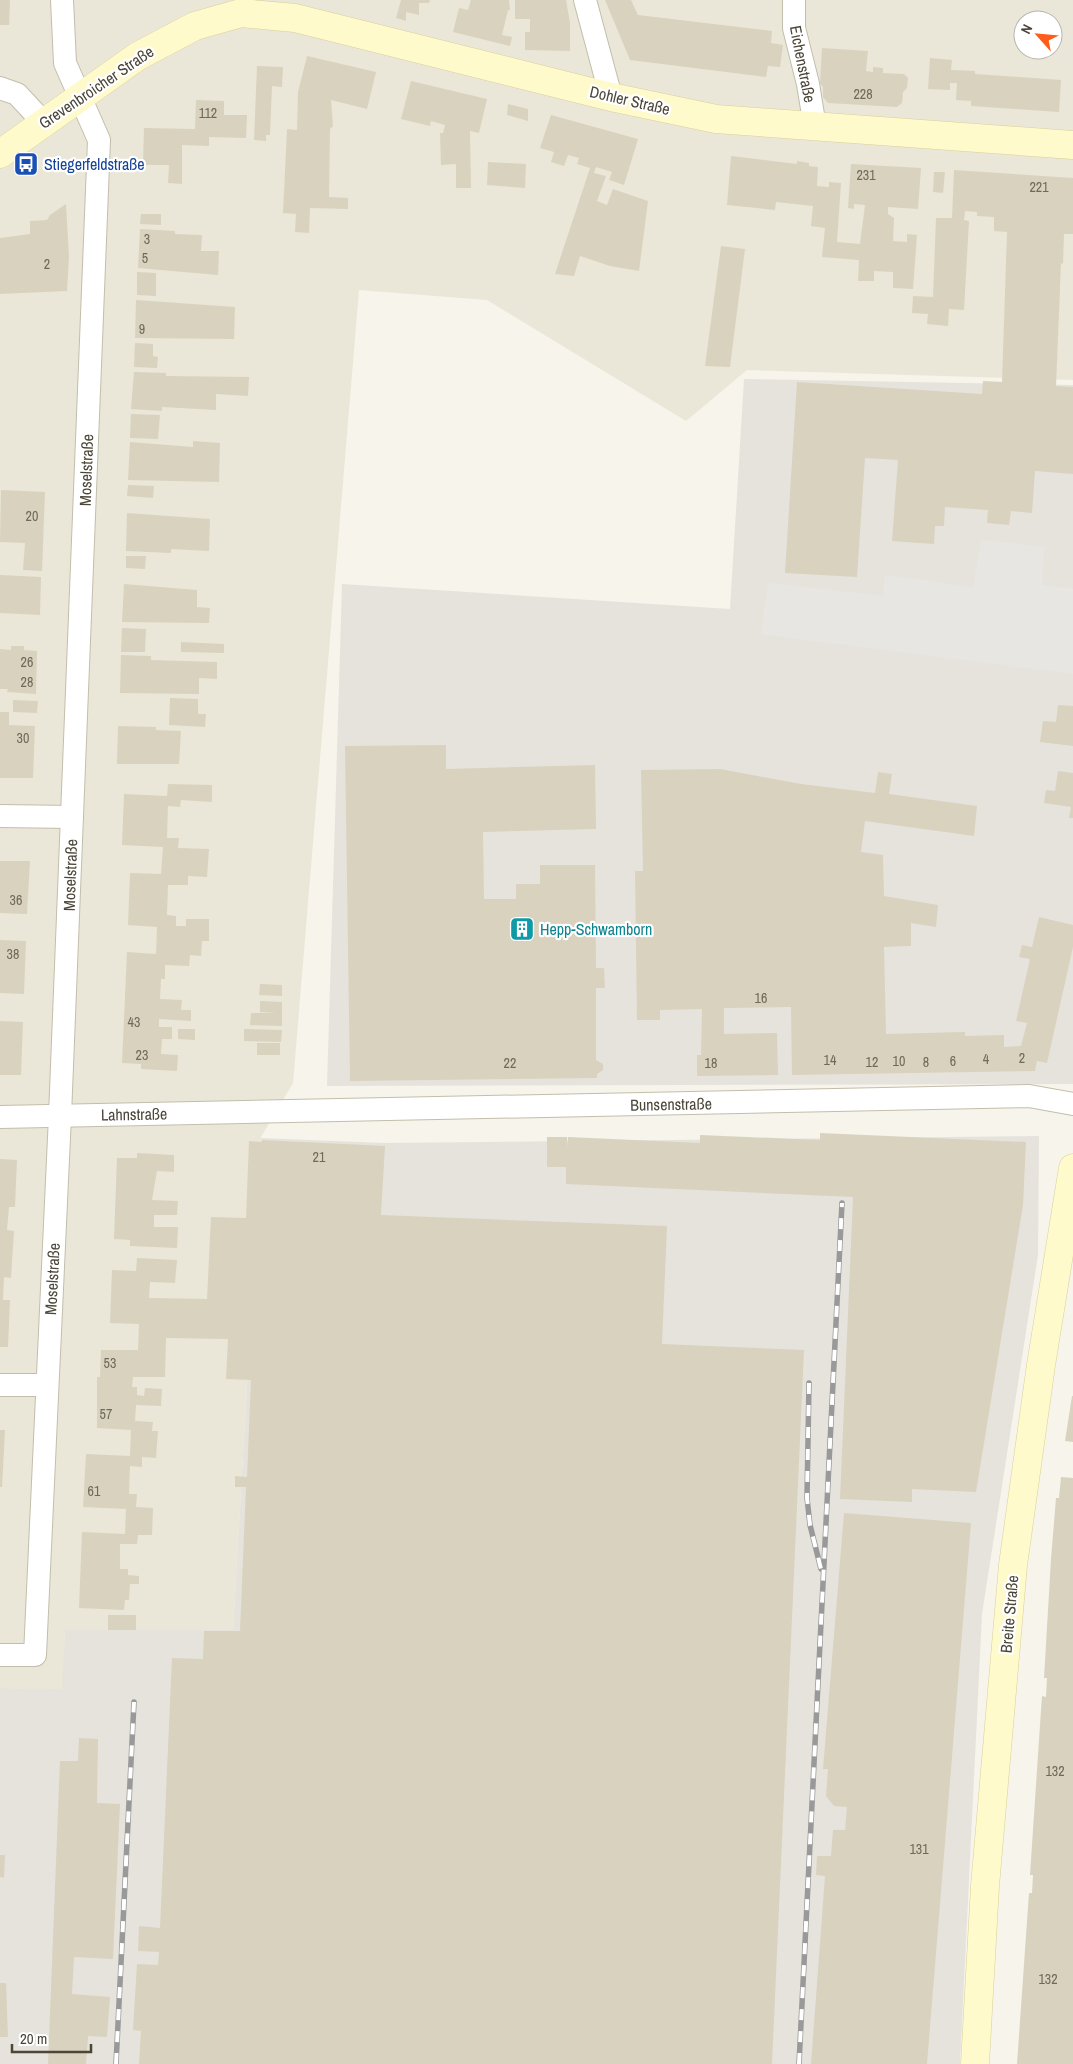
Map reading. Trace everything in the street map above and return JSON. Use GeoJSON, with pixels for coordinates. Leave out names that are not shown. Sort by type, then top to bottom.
{"type":"FeatureCollection","features":[{"type":"Feature","properties":{"kind":"main road","name":"Dohler Straße"},"geometry":{"type":"LineString","coordinates":[[195,26],[241,14],[295,18],[611,97],[716,119],[1073,145]]}},
{"type":"Feature","properties":{"kind":"main road","name":"Grevenbroicher Straße"},"geometry":{"type":"LineString","coordinates":[[0,154],[138,56],[195,26]]}},
{"type":"Feature","properties":{"kind":"main road","name":"Breite Straße"},"geometry":{"type":"LineString","coordinates":[[975,2064],[986,1876],[1013,1565],[1041,1365],[1073,1168]]}},
{"type":"Feature","properties":{"kind":"street"},"geometry":{"type":"LineString","coordinates":[[62,0],[65,63],[80,99]]}},
{"type":"Feature","properties":{"kind":"street"},"geometry":{"type":"LineString","coordinates":[[585,0],[611,97]]}},
{"type":"Feature","properties":{"kind":"street","name":"Eichenstraße"},"geometry":{"type":"LineString","coordinates":[[794,0],[794,28],[808,84],[815,127]]}},
{"type":"Feature","properties":{"kind":"street"},"geometry":{"type":"LineString","coordinates":[[0,88],[17,94],[43,122]]}},
{"type":"Feature","properties":{"kind":"street","name":"Moselstraße"},"geometry":{"type":"LineString","coordinates":[[0,1655],[35,1655],[60,1116],[99,140],[80,99]]}},
{"type":"Feature","properties":{"kind":"street"},"geometry":{"type":"LineString","coordinates":[[0,816],[72,817]]}},
{"type":"Feature","properties":{"kind":"street","name":"Bunsenstraße"},"geometry":{"type":"LineString","coordinates":[[268,1110],[1029,1096],[1073,1104]]}},
{"type":"Feature","properties":{"kind":"street","name":"Lahnstraße"},"geometry":{"type":"LineString","coordinates":[[0,1116],[268,1110]]}},
{"type":"Feature","properties":{"kind":"street"},"geometry":{"type":"LineString","coordinates":[[0,1385],[47,1385]]}},
{"type":"Feature","properties":{"kind":"shaded area"},"geometry":{"type":"Polygon","coordinates":[[[0,0],[1073,0],[1073,380],[747,370],[686,421],[487,300],[359,290],[293,1083],[261,1137],[233,1631],[65,1630],[63,1690],[0,1688],[0,0]]]}},
{"type":"Feature","properties":{"kind":"shaded area"},"geometry":{"type":"Polygon","coordinates":[[[744,379],[1073,385],[1073,1084],[327,1086],[342,584],[730,609],[744,379]]]}},
{"type":"Feature","properties":{"kind":"shaded area"},"geometry":{"type":"Polygon","coordinates":[[[981,540],[1044,547],[1042,585],[1073,589],[1073,674],[761,634],[768,583],[883,596],[885,575],[973,587],[981,540]]]}},
{"type":"Feature","properties":{"kind":"shaded area"},"geometry":{"type":"Polygon","coordinates":[[[1039,1136],[1038,1255],[982,1614],[960,2064],[0,2064],[0,1688],[62,1689],[65,1630],[233,1630],[261,1138],[384,1143],[1039,1136]]]}},
{"type":"Feature","properties":{"kind":"building"},"geometry":{"type":"Polygon","coordinates":[[[0,0],[10,0],[9,25],[0,25],[0,0]]]}},
{"type":"Feature","properties":{"kind":"building"},"geometry":{"type":"Polygon","coordinates":[[[401,0],[430,0],[429,3],[419,3],[419,15],[406,12],[406,21],[396,18],[401,0]]]}},
{"type":"Feature","properties":{"kind":"building"},"geometry":{"type":"Polygon","coordinates":[[[471,0],[509,0],[510,10],[508,10],[502,35],[512,37],[510,46],[453,32],[459,8],[468,10],[471,0]]]}},
{"type":"Feature","properties":{"kind":"building"},"geometry":{"type":"Polygon","coordinates":[[[515,0],[566,0],[570,23],[570,51],[525,50],[525,32],[530,32],[530,19],[515,19],[515,0]]]}},
{"type":"Feature","properties":{"kind":"building"},"geometry":{"type":"Polygon","coordinates":[[[605,0],[631,0],[638,15],[772,31],[771,43],[783,45],[780,67],[768,66],[766,77],[630,60],[605,0]]]}},
{"type":"Feature","properties":{"kind":"building"},"geometry":{"type":"Polygon","coordinates":[[[822,48],[868,51],[866,71],[873,72],[873,67],[883,68],[883,73],[904,74],[908,78],[907,88],[903,92],[902,103],[897,107],[828,103],[823,97],[823,87],[820,83],[822,48]]]}},
{"type":"Feature","properties":{"kind":"building"},"geometry":{"type":"Polygon","coordinates":[[[307,56],[376,72],[367,109],[331,100],[333,126],[330,129],[329,197],[348,198],[348,209],[310,208],[309,233],[295,232],[296,214],[283,213],[287,129],[297,130],[298,92],[307,56]]]}},
{"type":"Feature","properties":{"kind":"building"},"geometry":{"type":"Polygon","coordinates":[[[930,58],[952,60],[951,70],[975,71],[975,74],[1061,80],[1059,112],[971,106],[971,101],[956,100],[957,83],[950,83],[950,90],[928,89],[930,58]]]}},
{"type":"Feature","properties":{"kind":"building"},"geometry":{"type":"Polygon","coordinates":[[[257,66],[283,67],[282,87],[272,86],[270,135],[266,135],[266,141],[254,140],[257,66]]]}},
{"type":"Feature","properties":{"kind":"building"},"geometry":{"type":"Polygon","coordinates":[[[411,81],[487,99],[479,133],[470,131],[471,188],[456,188],[456,164],[441,165],[440,133],[443,133],[445,125],[431,121],[430,126],[401,119],[411,81]]]}},
{"type":"Feature","properties":{"kind":"building"},"geometry":{"type":"Polygon","coordinates":[[[196,100],[224,101],[224,115],[247,115],[246,138],[209,137],[209,146],[182,145],[182,184],[168,183],[169,165],[143,165],[144,128],[195,129],[196,100]]]}},
{"type":"Feature","properties":{"kind":"building"},"geometry":{"type":"Polygon","coordinates":[[[508,104],[528,109],[528,121],[507,115],[508,104]]]}},
{"type":"Feature","properties":{"kind":"building"},"geometry":{"type":"Polygon","coordinates":[[[551,115],[638,139],[624,185],[609,180],[612,172],[596,167],[594,173],[606,176],[597,201],[607,205],[613,189],[648,201],[639,271],[610,266],[580,256],[574,276],[555,274],[590,168],[577,164],[579,158],[568,155],[564,166],[551,162],[554,152],[540,148],[551,115]]]}},
{"type":"Feature","properties":{"kind":"building"},"geometry":{"type":"Polygon","coordinates":[[[731,156],[797,164],[797,161],[809,163],[809,166],[818,167],[817,186],[829,187],[829,182],[841,183],[837,242],[860,244],[865,205],[854,204],[854,209],[848,208],[851,164],[921,168],[918,209],[888,207],[888,214],[894,218],[893,241],[907,242],[907,234],[917,235],[913,289],[893,288],[893,272],[874,271],[874,281],[858,281],[859,260],[822,257],[825,228],[811,226],[813,206],[776,202],[775,210],[727,205],[731,156]]]}},
{"type":"Feature","properties":{"kind":"building"},"geometry":{"type":"Polygon","coordinates":[[[488,162],[526,164],[525,188],[487,185],[488,162]]]}},
{"type":"Feature","properties":{"kind":"building"},"geometry":{"type":"Polygon","coordinates":[[[954,170],[1073,178],[1073,234],[1064,234],[1063,264],[1061,263],[1056,386],[1073,387],[1073,474],[1035,471],[1032,513],[1011,511],[1009,525],[987,523],[988,510],[945,507],[944,526],[935,526],[934,544],[892,541],[898,460],[865,458],[857,577],[785,573],[797,382],[982,394],[983,381],[1002,382],[1007,232],[994,231],[994,217],[977,216],[977,212],[965,211],[964,220],[969,221],[964,310],[949,309],[948,326],[927,324],[928,314],[912,313],[913,296],[933,297],[936,218],[952,218],[954,170]]]}},
{"type":"Feature","properties":{"kind":"building"},"geometry":{"type":"Polygon","coordinates":[[[934,172],[945,172],[943,193],[933,192],[934,172]]]}},
{"type":"Feature","properties":{"kind":"building"},"geometry":{"type":"Polygon","coordinates":[[[66,204],[69,257],[67,291],[0,294],[0,238],[30,234],[30,221],[47,220],[50,215],[66,204]]]}},
{"type":"Feature","properties":{"kind":"building"},"geometry":{"type":"Polygon","coordinates":[[[141,214],[161,214],[161,225],[140,224],[141,214]]]}},
{"type":"Feature","properties":{"kind":"building"},"geometry":{"type":"Polygon","coordinates":[[[140,229],[175,231],[175,234],[202,235],[201,251],[219,251],[218,275],[138,268],[140,229]]]}},
{"type":"Feature","properties":{"kind":"building"},"geometry":{"type":"Polygon","coordinates":[[[721,246],[745,249],[730,367],[705,366],[721,246]]]}},
{"type":"Feature","properties":{"kind":"building"},"geometry":{"type":"Polygon","coordinates":[[[137,272],[156,273],[156,296],[137,295],[137,272]]]}},
{"type":"Feature","properties":{"kind":"building"},"geometry":{"type":"Polygon","coordinates":[[[136,300],[235,307],[234,339],[135,338],[136,300]]]}},
{"type":"Feature","properties":{"kind":"building"},"geometry":{"type":"Polygon","coordinates":[[[135,343],[153,344],[153,356],[158,357],[157,368],[134,367],[135,343]]]}},
{"type":"Feature","properties":{"kind":"building"},"geometry":{"type":"Polygon","coordinates":[[[134,372],[166,373],[166,376],[249,377],[248,396],[216,394],[216,410],[162,407],[162,411],[131,409],[134,372]]]}},
{"type":"Feature","properties":{"kind":"building"},"geometry":{"type":"Polygon","coordinates":[[[131,414],[160,415],[158,439],[130,438],[131,414]]]}},
{"type":"Feature","properties":{"kind":"building"},"geometry":{"type":"Polygon","coordinates":[[[193,441],[220,443],[219,482],[128,480],[130,442],[193,447],[193,441]]]}},
{"type":"Feature","properties":{"kind":"building"},"geometry":{"type":"Polygon","coordinates":[[[128,485],[154,486],[153,498],[127,496],[128,485]]]}},
{"type":"Feature","properties":{"kind":"building"},"geometry":{"type":"Polygon","coordinates":[[[1,490],[45,492],[42,571],[23,570],[25,543],[0,542],[1,490]]]}},
{"type":"Feature","properties":{"kind":"building"},"geometry":{"type":"Polygon","coordinates":[[[127,513],[210,519],[209,551],[171,549],[171,553],[126,551],[127,513]]]}},
{"type":"Feature","properties":{"kind":"building"},"geometry":{"type":"Polygon","coordinates":[[[126,556],[146,556],[145,569],[126,568],[126,556]]]}},
{"type":"Feature","properties":{"kind":"building"},"geometry":{"type":"Polygon","coordinates":[[[0,575],[41,577],[40,615],[0,613],[0,575]]]}},
{"type":"Feature","properties":{"kind":"building"},"geometry":{"type":"Polygon","coordinates":[[[124,584],[197,590],[197,607],[210,608],[209,623],[122,622],[124,584]]]}},
{"type":"Feature","properties":{"kind":"building"},"geometry":{"type":"Polygon","coordinates":[[[122,628],[146,629],[145,652],[121,652],[122,628]]]}},
{"type":"Feature","properties":{"kind":"building"},"geometry":{"type":"Polygon","coordinates":[[[181,642],[224,644],[224,653],[181,652],[181,642]]]}},
{"type":"Feature","properties":{"kind":"building"},"geometry":{"type":"Polygon","coordinates":[[[11,646],[24,646],[24,650],[37,651],[36,694],[7,692],[8,689],[0,689],[0,649],[11,650],[11,646]]]}},
{"type":"Feature","properties":{"kind":"building"},"geometry":{"type":"Polygon","coordinates":[[[121,655],[151,656],[151,660],[217,662],[217,679],[199,678],[199,694],[120,693],[121,655]]]}},
{"type":"Feature","properties":{"kind":"building"},"geometry":{"type":"Polygon","coordinates":[[[170,698],[198,699],[198,714],[206,714],[205,727],[169,725],[170,698]]]}},
{"type":"Feature","properties":{"kind":"building"},"geometry":{"type":"Polygon","coordinates":[[[13,700],[38,701],[37,713],[13,712],[13,700]]]}},
{"type":"Feature","properties":{"kind":"building"},"geometry":{"type":"Polygon","coordinates":[[[1058,705],[1073,706],[1073,746],[1040,742],[1043,721],[1056,722],[1058,705]]]}},
{"type":"Feature","properties":{"kind":"building"},"geometry":{"type":"Polygon","coordinates":[[[0,712],[9,712],[9,725],[35,726],[33,778],[0,778],[0,712]]]}},
{"type":"Feature","properties":{"kind":"building"},"geometry":{"type":"Polygon","coordinates":[[[118,726],[156,727],[156,730],[181,731],[179,764],[117,764],[118,726]]]}},
{"type":"Feature","properties":{"kind":"building"},"geometry":{"type":"Polygon","coordinates":[[[446,745],[446,769],[595,765],[596,829],[483,832],[484,899],[516,899],[516,884],[540,884],[540,865],[595,865],[596,968],[604,968],[605,988],[596,988],[596,1060],[603,1064],[603,1070],[597,1074],[597,1078],[350,1081],[345,746],[446,745]]]}},
{"type":"Feature","properties":{"kind":"building"},"geometry":{"type":"Polygon","coordinates":[[[720,769],[801,784],[875,793],[878,772],[892,774],[889,794],[977,806],[974,836],[865,821],[861,852],[883,855],[884,896],[938,905],[936,927],[911,923],[911,946],[884,947],[886,1034],[965,1032],[965,1036],[1004,1035],[1004,1047],[1021,1046],[1027,1023],[1016,1021],[1030,959],[1019,957],[1022,945],[1032,947],[1039,917],[1073,925],[1073,947],[1047,1063],[1037,1061],[1035,1071],[792,1075],[791,1007],[724,1008],[724,1034],[777,1033],[778,1075],[697,1076],[697,1055],[701,1055],[702,1009],[660,1010],[660,1020],[637,1020],[635,871],[643,871],[641,770],[720,769]]]}},
{"type":"Feature","properties":{"kind":"building"},"geometry":{"type":"Polygon","coordinates":[[[1058,771],[1073,773],[1073,818],[1069,818],[1071,807],[1044,803],[1046,790],[1055,791],[1058,771]]]}},
{"type":"Feature","properties":{"kind":"building"},"geometry":{"type":"Polygon","coordinates":[[[168,784],[212,785],[212,802],[181,800],[180,807],[168,806],[167,838],[179,838],[178,848],[209,849],[207,877],[188,876],[188,885],[168,885],[167,915],[176,916],[176,926],[186,926],[186,919],[209,919],[209,941],[202,941],[201,956],[190,955],[189,966],[165,965],[165,979],[161,979],[160,999],[182,1000],[181,1010],[191,1010],[191,1021],[159,1019],[159,1027],[172,1027],[172,1039],[162,1039],[161,1054],[178,1055],[177,1071],[141,1069],[141,1064],[122,1063],[127,952],[156,954],[157,927],[128,925],[130,873],[161,874],[163,847],[122,845],[124,794],[167,796],[168,784]]]}},
{"type":"Feature","properties":{"kind":"building"},"geometry":{"type":"Polygon","coordinates":[[[0,861],[30,861],[27,914],[0,913],[0,861]]]}},
{"type":"Feature","properties":{"kind":"building"},"geometry":{"type":"Polygon","coordinates":[[[0,940],[26,941],[24,994],[0,993],[0,940]]]}},
{"type":"Feature","properties":{"kind":"building"},"geometry":{"type":"Polygon","coordinates":[[[260,984],[282,985],[282,996],[259,995],[260,984]]]}},
{"type":"Feature","properties":{"kind":"building"},"geometry":{"type":"Polygon","coordinates":[[[260,1001],[282,1002],[282,1026],[250,1025],[251,1013],[276,1013],[260,1012],[260,1001]]]}},
{"type":"Feature","properties":{"kind":"building"},"geometry":{"type":"Polygon","coordinates":[[[0,1021],[23,1022],[21,1075],[0,1075],[0,1021]]]}},
{"type":"Feature","properties":{"kind":"building"},"geometry":{"type":"Polygon","coordinates":[[[178,1029],[195,1029],[195,1040],[178,1039],[178,1029]]]}},
{"type":"Feature","properties":{"kind":"building"},"geometry":{"type":"Polygon","coordinates":[[[244,1029],[282,1030],[281,1042],[244,1041],[244,1029]]]}},
{"type":"Feature","properties":{"kind":"building"},"geometry":{"type":"Polygon","coordinates":[[[257,1043],[280,1043],[280,1055],[257,1055],[257,1043]]]}},
{"type":"Feature","properties":{"kind":"building"},"geometry":{"type":"Polygon","coordinates":[[[820,1133],[1026,1142],[1023,1205],[976,1492],[912,1489],[912,1502],[840,1499],[853,1197],[566,1184],[566,1167],[547,1167],[547,1137],[567,1137],[567,1148],[568,1137],[700,1143],[700,1135],[820,1140],[820,1133]]]}},
{"type":"Feature","properties":{"kind":"building"},"geometry":{"type":"Polygon","coordinates":[[[262,1140],[385,1146],[381,1215],[667,1226],[662,1344],[804,1350],[772,2064],[139,2064],[141,2031],[133,2030],[137,1964],[158,1965],[159,1952],[138,1951],[139,1926],[160,1928],[172,1658],[203,1659],[204,1631],[240,1631],[246,1487],[235,1487],[235,1476],[247,1477],[251,1380],[226,1379],[228,1339],[166,1338],[165,1377],[133,1377],[132,1387],[137,1387],[137,1395],[144,1396],[145,1388],[162,1389],[161,1406],[136,1405],[135,1421],[153,1422],[152,1431],[158,1431],[156,1458],[142,1457],[142,1467],[130,1466],[129,1494],[137,1494],[136,1507],[153,1508],[152,1535],[138,1535],[137,1544],[120,1544],[120,1569],[128,1569],[128,1575],[139,1576],[139,1584],[130,1584],[129,1600],[125,1600],[124,1610],[79,1608],[82,1532],[125,1534],[126,1509],[83,1507],[86,1454],[130,1456],[131,1430],[97,1428],[97,1377],[100,1377],[101,1350],[138,1350],[139,1324],[110,1323],[112,1270],[136,1271],[137,1258],[177,1260],[175,1283],[150,1282],[149,1298],[207,1299],[211,1217],[246,1218],[249,1141],[262,1142],[262,1140]]]}},
{"type":"Feature","properties":{"kind":"building"},"geometry":{"type":"Polygon","coordinates":[[[137,1153],[174,1155],[174,1172],[157,1171],[152,1200],[178,1201],[177,1215],[154,1215],[154,1227],[178,1227],[177,1248],[130,1246],[130,1240],[114,1239],[117,1158],[137,1158],[137,1153]]]}},
{"type":"Feature","properties":{"kind":"building"},"geometry":{"type":"Polygon","coordinates":[[[0,1159],[17,1160],[15,1207],[9,1207],[7,1230],[14,1231],[11,1278],[4,1277],[3,1300],[10,1300],[8,1347],[0,1347],[0,1159]]]}},
{"type":"Feature","properties":{"kind":"building"},"geometry":{"type":"Polygon","coordinates":[[[1073,1396],[1073,1442],[1065,1441],[1073,1396]]]}},
{"type":"Feature","properties":{"kind":"building"},"geometry":{"type":"Polygon","coordinates":[[[0,1430],[5,1430],[2,1487],[0,1487],[0,1430]]]}},
{"type":"Feature","properties":{"kind":"building"},"geometry":{"type":"Polygon","coordinates":[[[1061,1477],[1073,1478],[1073,2064],[1017,2064],[1029,1893],[1032,1893],[1033,1875],[1030,1875],[1042,1696],[1046,1697],[1047,1678],[1044,1678],[1051,1559],[1056,1498],[1059,1498],[1061,1477]]]}},
{"type":"Feature","properties":{"kind":"building"},"geometry":{"type":"Polygon","coordinates":[[[844,1513],[971,1523],[927,2064],[811,2064],[825,1876],[816,1875],[817,1856],[831,1856],[833,1830],[845,1830],[847,1807],[834,1806],[826,1796],[828,1769],[823,1769],[844,1513]]]}},
{"type":"Feature","properties":{"kind":"building"},"geometry":{"type":"Polygon","coordinates":[[[108,1615],[136,1615],[136,1630],[108,1630],[108,1615]]]}},
{"type":"Feature","properties":{"kind":"building"},"geometry":{"type":"Polygon","coordinates":[[[79,1738],[98,1739],[97,1803],[120,1804],[113,1959],[74,1957],[72,1994],[110,1997],[107,2037],[88,2036],[86,2064],[48,2064],[60,1761],[78,1761],[79,1738]]]}},
{"type":"Feature","properties":{"kind":"building"},"geometry":{"type":"Polygon","coordinates":[[[0,1855],[5,1855],[4,1878],[0,1877],[0,1855]]]}},
{"type":"Feature","properties":{"kind":"building"},"geometry":{"type":"Polygon","coordinates":[[[0,1983],[6,1983],[8,2037],[0,2037],[0,1983]]]}},
{"type":"Feature","properties":{"kind":"railway"},"geometry":{"type":"LineString","coordinates":[[799,2064],[842,1203]]}},
{"type":"Feature","properties":{"kind":"railway"},"geometry":{"type":"LineString","coordinates":[[809,1383],[807,1498],[810,1525],[821,1569]]}},
{"type":"Feature","properties":{"kind":"railway"},"geometry":{"type":"LineString","coordinates":[[116,2064],[134,1702]]}},
{"type":"Feature","properties":{"kind":"place","name":"Stiegerfeldstraße"},"geometry":{"type":"Point","coordinates":[26,164]}},
{"type":"Feature","properties":{"kind":"place","name":"Hepp-Schwamborn"},"geometry":{"type":"Point","coordinates":[522,929]}}]}
